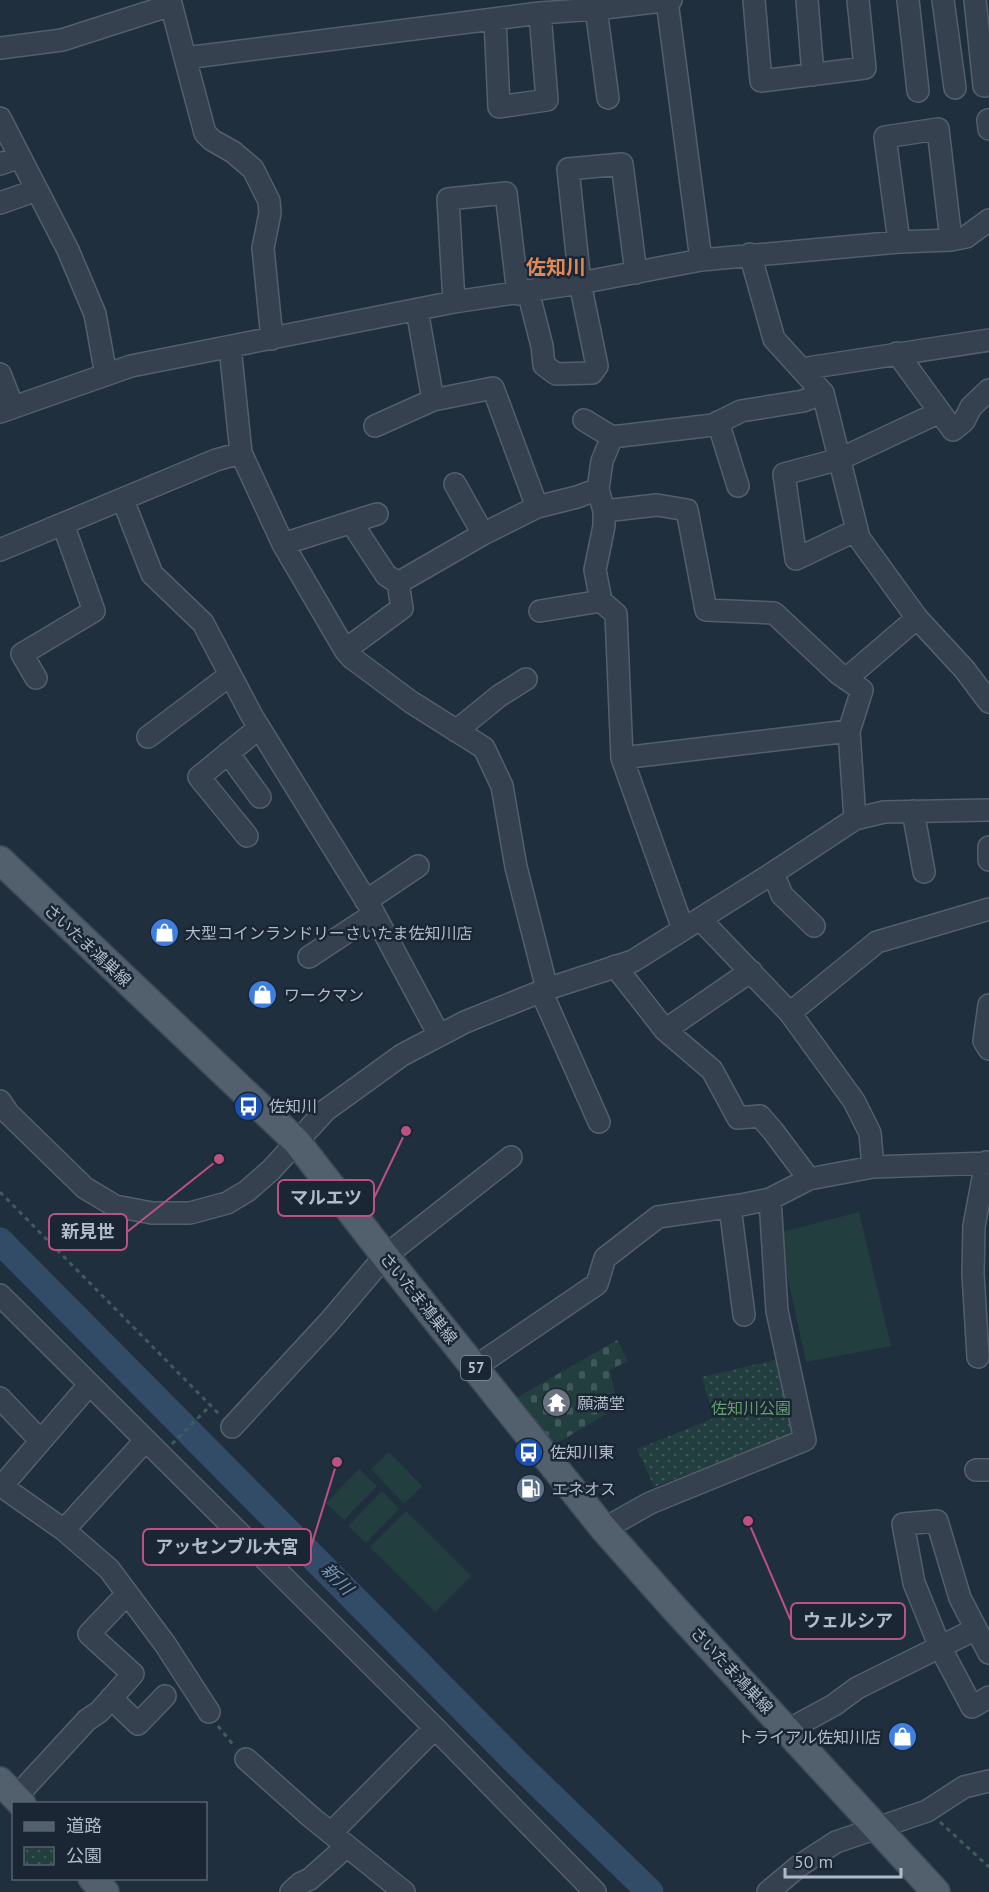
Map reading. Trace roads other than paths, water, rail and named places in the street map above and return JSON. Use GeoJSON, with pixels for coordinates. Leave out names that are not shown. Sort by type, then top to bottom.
{"type":"FeatureCollection","features":[{"type":"Feature","properties":{"kind":"main road","name":"さいたま鴻巣線"},"geometry":{"type":"LineString","coordinates":[[0,860],[297,1142],[385,1256],[604,1529],[936,1892]]}},
{"type":"Feature","properties":{"kind":"main road"},"geometry":{"type":"LineString","coordinates":[[94,1880],[105,1892]]}},
{"type":"Feature","properties":{"kind":"street"},"geometry":{"type":"LineString","coordinates":[[185,58],[504,12],[540,13],[596,9],[672,0]]}},
{"type":"Feature","properties":{"kind":"street"},"geometry":{"type":"LineString","coordinates":[[754,0],[761,81],[865,68],[858,0]]}},
{"type":"Feature","properties":{"kind":"street"},"geometry":{"type":"LineString","coordinates":[[807,0],[813,75]]}},
{"type":"Feature","properties":{"kind":"street"},"geometry":{"type":"LineString","coordinates":[[908,0],[918,91]]}},
{"type":"Feature","properties":{"kind":"street"},"geometry":{"type":"LineString","coordinates":[[944,0],[955,88]]}},
{"type":"Feature","properties":{"kind":"street"},"geometry":{"type":"LineString","coordinates":[[975,0],[984,86]]}},
{"type":"Feature","properties":{"kind":"street"},"geometry":{"type":"LineString","coordinates":[[667,1],[701,260]]}},
{"type":"Feature","properties":{"kind":"street"},"geometry":{"type":"LineString","coordinates":[[0,48],[62,40],[171,3],[205,133],[253,169],[269,201],[270,213],[263,248],[272,339]]}},
{"type":"Feature","properties":{"kind":"street"},"geometry":{"type":"LineString","coordinates":[[596,9],[608,98]]}},
{"type":"Feature","properties":{"kind":"street"},"geometry":{"type":"LineString","coordinates":[[504,12],[499,107],[547,100],[540,13]]}},
{"type":"Feature","properties":{"kind":"street"},"geometry":{"type":"LineString","coordinates":[[0,118],[68,250],[95,314],[106,375]]}},
{"type":"Feature","properties":{"kind":"street"},"geometry":{"type":"LineString","coordinates":[[899,242],[885,137],[938,129],[951,240]]}},
{"type":"Feature","properties":{"kind":"street"},"geometry":{"type":"LineString","coordinates":[[0,164],[20,156]]}},
{"type":"Feature","properties":{"kind":"street"},"geometry":{"type":"LineString","coordinates":[[454,302],[448,199],[506,193],[523,292],[542,346],[544,365],[556,374],[592,373],[597,366],[580,284],[568,169],[622,164],[636,273]]}},
{"type":"Feature","properties":{"kind":"street"},"geometry":{"type":"LineString","coordinates":[[0,202],[37,190]]}},
{"type":"Feature","properties":{"kind":"street"},"geometry":{"type":"LineString","coordinates":[[0,374],[7,409],[131,366],[454,302],[580,284],[701,260],[899,242],[951,240],[966,237],[989,220]]}},
{"type":"Feature","properties":{"kind":"street"},"geometry":{"type":"LineString","coordinates":[[750,254],[774,339],[824,393],[859,538],[916,618],[965,670],[989,702]]}},
{"type":"Feature","properties":{"kind":"street"},"geometry":{"type":"LineString","coordinates":[[417,310],[434,400]]}},
{"type":"Feature","properties":{"kind":"street"},"geometry":{"type":"LineString","coordinates":[[801,369],[989,340]]}},
{"type":"Feature","properties":{"kind":"street"},"geometry":{"type":"LineString","coordinates":[[230,347],[241,453],[283,544],[345,650],[352,658],[402,696],[484,748],[502,786],[516,867],[544,990],[599,1122]]}},
{"type":"Feature","properties":{"kind":"street"},"geometry":{"type":"LineString","coordinates":[[897,353],[953,430],[964,421],[971,407],[989,390]]}},
{"type":"Feature","properties":{"kind":"street"},"geometry":{"type":"LineString","coordinates":[[375,426],[434,400],[493,388],[537,507]]}},
{"type":"Feature","properties":{"kind":"street"},"geometry":{"type":"LineString","coordinates":[[584,420],[612,437],[713,425],[741,411],[803,401],[824,393]]}},
{"type":"Feature","properties":{"kind":"street"},"geometry":{"type":"LineString","coordinates":[[857,530],[796,559],[784,474],[840,459],[940,412]]}},
{"type":"Feature","properties":{"kind":"street"},"geometry":{"type":"LineString","coordinates":[[718,422],[738,486]]}},
{"type":"Feature","properties":{"kind":"street"},"geometry":{"type":"LineString","coordinates":[[612,437],[602,461],[598,489],[604,511],[604,526],[595,570],[601,600],[616,614],[622,758],[691,924],[751,971],[790,1014],[854,1101],[870,1133],[873,1167]]}},
{"type":"Feature","properties":{"kind":"street"},"geometry":{"type":"LineString","coordinates":[[0,550],[216,460],[241,453]]}},
{"type":"Feature","properties":{"kind":"street"},"geometry":{"type":"LineString","coordinates":[[454,484],[483,534]]}},
{"type":"Feature","properties":{"kind":"street"},"geometry":{"type":"LineString","coordinates":[[399,584],[483,534],[537,507],[598,489]]}},
{"type":"Feature","properties":{"kind":"street"},"geometry":{"type":"LineString","coordinates":[[123,500],[152,574],[203,623],[259,728],[370,907],[439,1035]]}},
{"type":"Feature","properties":{"kind":"street"},"geometry":{"type":"LineString","coordinates":[[604,511],[657,505],[687,510],[706,610],[774,613],[846,679],[862,690],[849,731],[855,819]]}},
{"type":"Feature","properties":{"kind":"street"},"geometry":{"type":"LineString","coordinates":[[283,544],[376,514]]}},
{"type":"Feature","properties":{"kind":"street"},"geometry":{"type":"LineString","coordinates":[[345,650],[402,608],[399,584],[386,575],[351,522]]}},
{"type":"Feature","properties":{"kind":"street"},"geometry":{"type":"LineString","coordinates":[[36,678],[22,654],[94,611],[63,524]]}},
{"type":"Feature","properties":{"kind":"street"},"geometry":{"type":"LineString","coordinates":[[540,611],[601,600]]}},
{"type":"Feature","properties":{"kind":"street"},"geometry":{"type":"LineString","coordinates":[[846,679],[916,618]]}},
{"type":"Feature","properties":{"kind":"street"},"geometry":{"type":"LineString","coordinates":[[148,737],[230,675]]}},
{"type":"Feature","properties":{"kind":"street"},"geometry":{"type":"LineString","coordinates":[[456,731],[499,696],[526,679]]}},
{"type":"Feature","properties":{"kind":"street"},"geometry":{"type":"LineString","coordinates":[[247,836],[199,777],[259,728]]}},
{"type":"Feature","properties":{"kind":"street"},"geometry":{"type":"LineString","coordinates":[[622,758],[849,731]]}},
{"type":"Feature","properties":{"kind":"street"},"geometry":{"type":"LineString","coordinates":[[228,753],[260,798]]}},
{"type":"Feature","properties":{"kind":"street"},"geometry":{"type":"LineString","coordinates":[[3,1112],[85,1188],[115,1206],[152,1213],[190,1213],[227,1203],[247,1191],[271,1170],[326,1110],[402,1055],[465,1022],[544,990],[633,961],[855,819],[884,812],[989,810]]}},
{"type":"Feature","properties":{"kind":"street"},"geometry":{"type":"LineString","coordinates":[[913,811],[924,872]]}},
{"type":"Feature","properties":{"kind":"street"},"geometry":{"type":"LineString","coordinates":[[989,847],[989,860]]}},
{"type":"Feature","properties":{"kind":"street"},"geometry":{"type":"LineString","coordinates":[[309,957],[418,866]]}},
{"type":"Feature","properties":{"kind":"street"},"geometry":{"type":"LineString","coordinates":[[773,873],[782,895],[814,926]]}},
{"type":"Feature","properties":{"kind":"street"},"geometry":{"type":"LineString","coordinates":[[790,1014],[877,942],[989,909]]}},
{"type":"Feature","properties":{"kind":"street"},"geometry":{"type":"LineString","coordinates":[[615,966],[665,1030],[712,1070],[738,1118],[760,1116],[809,1179]]}},
{"type":"Feature","properties":{"kind":"street"},"geometry":{"type":"LineString","coordinates":[[665,1030],[751,971]]}},
{"type":"Feature","properties":{"kind":"street"},"geometry":{"type":"LineString","coordinates":[[989,1005],[984,1041],[989,1049]]}},
{"type":"Feature","properties":{"kind":"street"},"geometry":{"type":"LineString","coordinates":[[232,1427],[329,1322],[385,1256],[511,1157]]}},
{"type":"Feature","properties":{"kind":"street"},"geometry":{"type":"LineString","coordinates":[[475,1366],[597,1284],[605,1258],[658,1217],[770,1199],[809,1179],[873,1167],[987,1162],[974,1226],[973,1274],[978,1357]]}},
{"type":"Feature","properties":{"kind":"street"},"geometry":{"type":"LineString","coordinates":[[604,1529],[650,1503],[805,1440],[777,1311],[770,1199]]}},
{"type":"Feature","properties":{"kind":"street"},"geometry":{"type":"LineString","coordinates":[[730,1207],[744,1315]]}},
{"type":"Feature","properties":{"kind":"street"},"geometry":{"type":"LineString","coordinates":[[0,1295],[435,1728],[595,1892]]}},
{"type":"Feature","properties":{"kind":"street"},"geometry":{"type":"LineString","coordinates":[[89,1385],[1,1486],[64,1530],[109,1569],[165,1644],[209,1712]]}},
{"type":"Feature","properties":{"kind":"street"},"geometry":{"type":"LineString","coordinates":[[0,1398],[40,1440]]}},
{"type":"Feature","properties":{"kind":"street"},"geometry":{"type":"LineString","coordinates":[[64,1530],[145,1441]]}},
{"type":"Feature","properties":{"kind":"street"},"geometry":{"type":"LineString","coordinates":[[989,1653],[957,1589],[937,1521],[903,1524],[914,1582],[940,1647],[972,1707],[989,1696]]}},
{"type":"Feature","properties":{"kind":"street"},"geometry":{"type":"LineString","coordinates":[[8,1789],[99,1712],[133,1674],[89,1634],[127,1594]]}},
{"type":"Feature","properties":{"kind":"street"},"geometry":{"type":"LineString","coordinates":[[788,1730],[834,1705],[856,1688],[976,1629]]}},
{"type":"Feature","properties":{"kind":"street"},"geometry":{"type":"LineString","coordinates":[[111,1698],[138,1724],[165,1696]]}},
{"type":"Feature","properties":{"kind":"street"},"geometry":{"type":"LineString","coordinates":[[331,1833],[435,1728]]}},
{"type":"Feature","properties":{"kind":"street"},"geometry":{"type":"LineString","coordinates":[[246,1759],[331,1833],[404,1892]]}},
{"type":"Feature","properties":{"kind":"street"},"geometry":{"type":"LineString","coordinates":[[768,1892],[799,1866],[836,1842],[930,1809],[964,1787],[989,1780]]}},
{"type":"Feature","properties":{"kind":"street"},"geometry":{"type":"LineString","coordinates":[[291,1892],[310,1879],[348,1846]]}},
{"type":"Feature","properties":{"kind":"waterway","name":"新川"},"geometry":{"type":"LineString","coordinates":[[0,1241],[518,1764],[650,1892]]}},
{"type":"Feature","properties":{"kind":"place","name":"大型コインランドリーさいたま佐知川店"},"geometry":{"type":"Point","coordinates":[164,933]}},
{"type":"Feature","properties":{"kind":"place","name":"ワークマン"},"geometry":{"type":"Point","coordinates":[263,995]}},
{"type":"Feature","properties":{"kind":"place","name":"佐知川"},"geometry":{"type":"Point","coordinates":[248,1106]}},
{"type":"Feature","properties":{"kind":"place","name":"マルエツ"},"geometry":{"type":"Point","coordinates":[406,1131]}},
{"type":"Feature","properties":{"kind":"place","name":"新見世"},"geometry":{"type":"Point","coordinates":[219,1159]}},
{"type":"Feature","properties":{"kind":"place","name":"願満堂"},"geometry":{"type":"Point","coordinates":[556,1403]}},
{"type":"Feature","properties":{"kind":"place","name":"佐知川東"},"geometry":{"type":"Point","coordinates":[529,1452]}},
{"type":"Feature","properties":{"kind":"place","name":"アッセンブル大宮"},"geometry":{"type":"Point","coordinates":[337,1462]}},
{"type":"Feature","properties":{"kind":"place","name":"エネオス"},"geometry":{"type":"Point","coordinates":[531,1489]}},
{"type":"Feature","properties":{"kind":"place","name":"ウェルシア"},"geometry":{"type":"Point","coordinates":[748,1521]}},
{"type":"Feature","properties":{"kind":"place","name":"トライアル佐知川店"},"geometry":{"type":"Point","coordinates":[902,1737]}},
{"type":"Feature","properties":{"kind":"district","name":"佐知川"},"geometry":{"type":"Point","coordinates":[556,267]}},
{"type":"Feature","properties":{"kind":"park label","name":"佐知川公園"},"geometry":{"type":"Point","coordinates":[751,1408]}}]}
